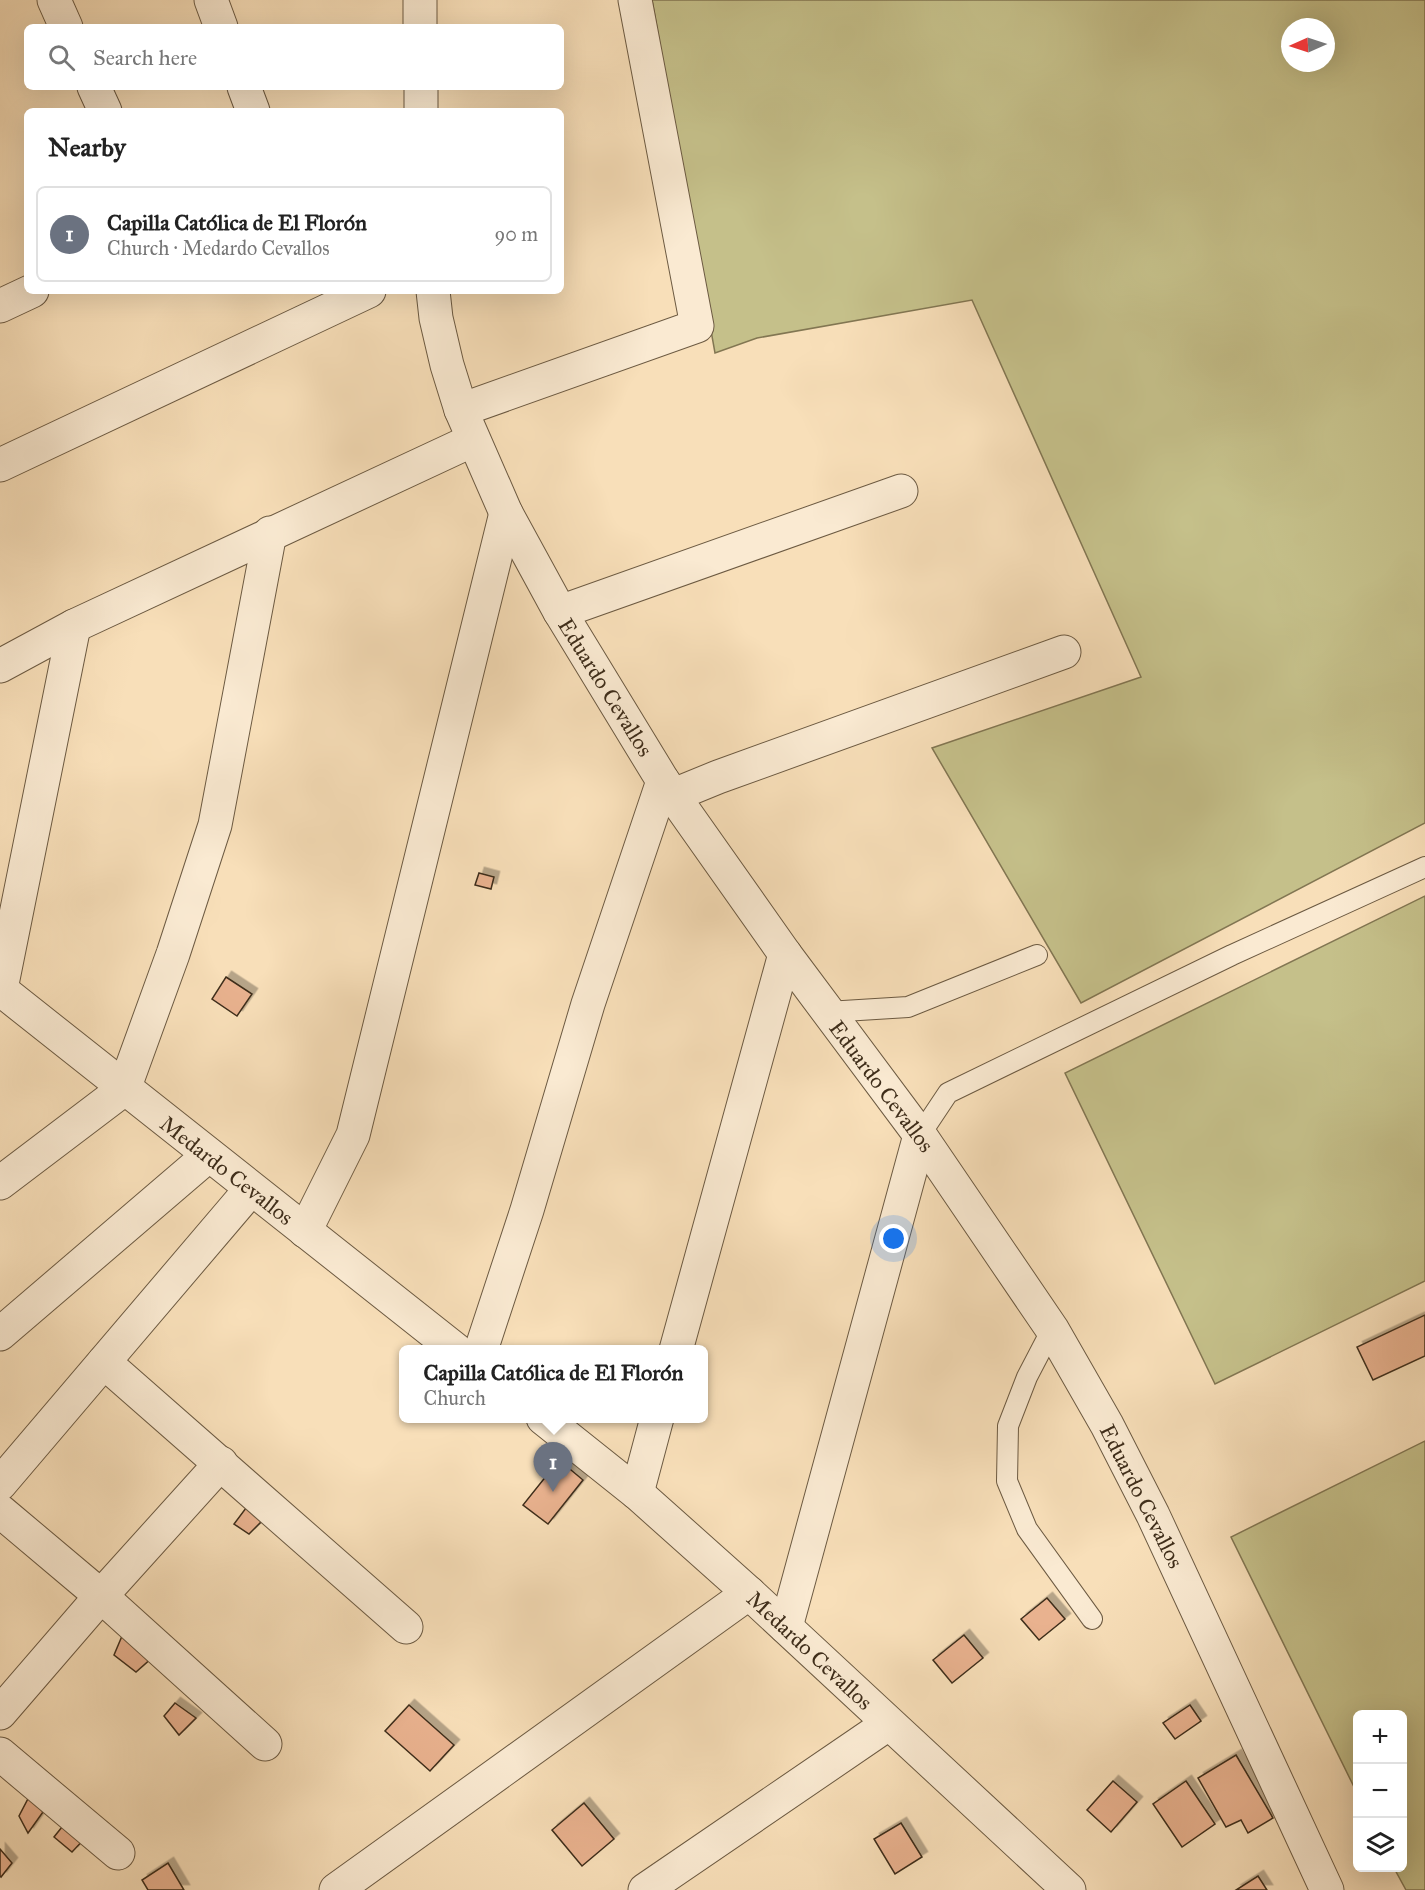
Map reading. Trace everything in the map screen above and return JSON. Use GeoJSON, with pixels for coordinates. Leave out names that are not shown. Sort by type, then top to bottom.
{"type":"FeatureCollection","features":[{"type":"Feature","properties":{"kind":"street"},"geometry":{"type":"LineString","coordinates":[[54,0],[65,24]]}},
{"type":"Feature","properties":{"kind":"street"},"geometry":{"type":"LineString","coordinates":[[210,0],[220,24]]}},
{"type":"Feature","properties":{"kind":"street"},"geometry":{"type":"LineString","coordinates":[[420,0],[420,24]]}},
{"type":"Feature","properties":{"kind":"street"},"geometry":{"type":"LineString","coordinates":[[0,666],[74,626],[270,533],[467,425],[697,326],[634,0]]}},
{"type":"Feature","properties":{"kind":"street"},"geometry":{"type":"LineString","coordinates":[[94,90],[104,108]]}},
{"type":"Feature","properties":{"kind":"street"},"geometry":{"type":"LineString","coordinates":[[245,90],[252,108]]}},
{"type":"Feature","properties":{"kind":"street"},"geometry":{"type":"LineString","coordinates":[[421,90],[421,108]]}},
{"type":"Feature","properties":{"kind":"street"},"geometry":{"type":"LineString","coordinates":[[0,306],[26,294]]}},
{"type":"Feature","properties":{"kind":"street"},"geometry":{"type":"LineString","coordinates":[[0,465],[363,294]]}},
{"type":"Feature","properties":{"kind":"street","name":"Eduardo Cevallos"},"geometry":{"type":"LineString","coordinates":[[433,294],[436,318],[447,366],[467,425],[506,513],[560,612],[669,788],[784,954],[920,1135],[1052,1329],[1107,1425],[1154,1515],[1327,1890]]}},
{"type":"Feature","properties":{"kind":"street"},"geometry":{"type":"LineString","coordinates":[[560,612],[902,491]]}},
{"type":"Feature","properties":{"kind":"street"},"geometry":{"type":"LineString","coordinates":[[305,1231],[353,1135],[506,513]]}},
{"type":"Feature","properties":{"kind":"street"},"geometry":{"type":"LineString","coordinates":[[0,1183],[124,1089],[173,954],[214,825],[270,533]]}},
{"type":"Feature","properties":{"kind":"street"},"geometry":{"type":"LineString","coordinates":[[0,989],[74,626]]}},
{"type":"Feature","properties":{"kind":"street"},"geometry":{"type":"LineString","coordinates":[[483,1345],[527,1210],[588,1004],[669,788],[718,777],[1064,652]]}},
{"type":"Feature","properties":{"kind":"street"},"geometry":{"type":"LineString","coordinates":[[677,1345],[784,954]]}},
{"type":"Feature","properties":{"kind":"street","name":"Medardo Cevallos"},"geometry":{"type":"LineString","coordinates":[[0,989],[450,1345]]}},
{"type":"Feature","properties":{"kind":"street"},"geometry":{"type":"LineString","coordinates":[[786,1627],[920,1135]]}},
{"type":"Feature","properties":{"kind":"street"},"geometry":{"type":"LineString","coordinates":[[0,1334],[209,1155]]}},
{"type":"Feature","properties":{"kind":"street"},"geometry":{"type":"LineString","coordinates":[[0,1484],[251,1189]]}},
{"type":"Feature","properties":{"kind":"street"},"geometry":{"type":"LineString","coordinates":[[104,1362],[406,1627]]}},
{"type":"Feature","properties":{"kind":"street","name":"Medardo Cevallos"},"geometry":{"type":"LineString","coordinates":[[548,1423],[637,1493],[749,1593],[1069,1890]]}},
{"type":"Feature","properties":{"kind":"street"},"geometry":{"type":"LineString","coordinates":[[637,1493],[656,1423]]}},
{"type":"Feature","properties":{"kind":"street"},"geometry":{"type":"LineString","coordinates":[[0,1713],[220,1463]]}},
{"type":"Feature","properties":{"kind":"street"},"geometry":{"type":"LineString","coordinates":[[0,1512],[101,1596],[265,1744]]}},
{"type":"Feature","properties":{"kind":"street"},"geometry":{"type":"LineString","coordinates":[[336,1890],[749,1593]]}},
{"type":"Feature","properties":{"kind":"street"},"geometry":{"type":"LineString","coordinates":[[645,1890],[888,1724]]}},
{"type":"Feature","properties":{"kind":"street"},"geometry":{"type":"LineString","coordinates":[[0,1754],[118,1853]]}},
{"type":"Feature","properties":{"kind":"lane"},"geometry":{"type":"LineString","coordinates":[[920,1135],[948,1093],[1232,955],[1425,867]]}},
{"type":"Feature","properties":{"kind":"lane"},"geometry":{"type":"LineString","coordinates":[[827,1012],[908,1007],[1037,955]]}},
{"type":"Feature","properties":{"kind":"lane"},"geometry":{"type":"LineString","coordinates":[[1052,1329],[1027,1377],[1008,1426],[1007,1481],[1027,1529],[1092,1619]]}},
{"type":"Feature","properties":{"kind":"shaded area"},"geometry":{"type":"Polygon","coordinates":[[[652,0],[1425,0],[1425,823],[1081,1003],[932,748],[1141,677],[972,300],[757,338],[715,353],[652,0]]]}},
{"type":"Feature","properties":{"kind":"shaded area"},"geometry":{"type":"Polygon","coordinates":[[[1425,896],[1425,1281],[1215,1384],[1065,1073],[1425,896]]]}},
{"type":"Feature","properties":{"kind":"shaded area"},"geometry":{"type":"Polygon","coordinates":[[[1425,1441],[1425,1890],[1406,1890],[1396,1872],[1407,1872],[1407,1710],[1353,1710],[1353,1785],[1231,1537],[1425,1441]]]}},
{"type":"Feature","properties":{"kind":"building"},"geometry":{"type":"Polygon","coordinates":[[[479,873],[494,877],[491,889],[475,885],[479,873]]]}},
{"type":"Feature","properties":{"kind":"building"},"geometry":{"type":"Polygon","coordinates":[[[226,977],[252,994],[237,1016],[212,999],[226,977]]]}},
{"type":"Feature","properties":{"kind":"building"},"geometry":{"type":"Polygon","coordinates":[[[1425,1315],[1425,1356],[1373,1380],[1357,1347],[1425,1315]]]}},
{"type":"Feature","properties":{"kind":"building"},"geometry":{"type":"Polygon","coordinates":[[[559,1460],[583,1480],[548,1524],[523,1505],[559,1460]]]}},
{"type":"Feature","properties":{"kind":"building"},"geometry":{"type":"Polygon","coordinates":[[[246,1508],[262,1521],[249,1534],[234,1524],[246,1508]]]}},
{"type":"Feature","properties":{"kind":"building"},"geometry":{"type":"Polygon","coordinates":[[[1047,1598],[1065,1619],[1039,1640],[1021,1619],[1047,1598]]]}},
{"type":"Feature","properties":{"kind":"building"},"geometry":{"type":"Polygon","coordinates":[[[964,1635],[983,1658],[952,1683],[933,1660],[964,1635]]]}},
{"type":"Feature","properties":{"kind":"building"},"geometry":{"type":"Polygon","coordinates":[[[122,1636],[154,1656],[136,1672],[114,1655],[122,1636]]]}},
{"type":"Feature","properties":{"kind":"building"},"geometry":{"type":"Polygon","coordinates":[[[175,1703],[196,1718],[179,1735],[164,1716],[175,1703]]]}},
{"type":"Feature","properties":{"kind":"building"},"geometry":{"type":"Polygon","coordinates":[[[409,1705],[454,1745],[430,1771],[385,1731],[409,1705]]]}},
{"type":"Feature","properties":{"kind":"building"},"geometry":{"type":"Polygon","coordinates":[[[1190,1705],[1201,1721],[1175,1739],[1163,1723],[1190,1705]]]}},
{"type":"Feature","properties":{"kind":"building"},"geometry":{"type":"Polygon","coordinates":[[[1236,1755],[1273,1818],[1248,1833],[1241,1820],[1226,1827],[1198,1778],[1236,1755]]]}},
{"type":"Feature","properties":{"kind":"building"},"geometry":{"type":"Polygon","coordinates":[[[1113,1781],[1137,1802],[1111,1832],[1087,1810],[1113,1781]]]}},
{"type":"Feature","properties":{"kind":"building"},"geometry":{"type":"Polygon","coordinates":[[[1186,1781],[1215,1824],[1182,1847],[1153,1804],[1186,1781]]]}},
{"type":"Feature","properties":{"kind":"building"},"geometry":{"type":"Polygon","coordinates":[[[31,1793],[43,1812],[28,1833],[19,1816],[31,1793]]]}},
{"type":"Feature","properties":{"kind":"building"},"geometry":{"type":"Polygon","coordinates":[[[584,1803],[614,1839],[582,1866],[552,1830],[584,1803]]]}},
{"type":"Feature","properties":{"kind":"building"},"geometry":{"type":"Polygon","coordinates":[[[70,1817],[89,1834],[72,1852],[54,1837],[70,1817]]]}},
{"type":"Feature","properties":{"kind":"building"},"geometry":{"type":"Polygon","coordinates":[[[901,1823],[922,1857],[895,1874],[874,1839],[901,1823]]]}},
{"type":"Feature","properties":{"kind":"building"},"geometry":{"type":"Polygon","coordinates":[[[0,1849],[12,1863],[1,1877],[0,1876],[0,1849]]]}},
{"type":"Feature","properties":{"kind":"building"},"geometry":{"type":"Polygon","coordinates":[[[168,1863],[184,1890],[148,1890],[142,1880],[168,1863]]]}},
{"type":"Feature","properties":{"kind":"building"},"geometry":{"type":"Polygon","coordinates":[[[1258,1876],[1267,1890],[1236,1890],[1258,1876]]]}},
{"type":"Feature","properties":{"kind":"place","name":"Capilla Católica de El Florón"},"geometry":{"type":"Point","coordinates":[553,1492]}}]}
